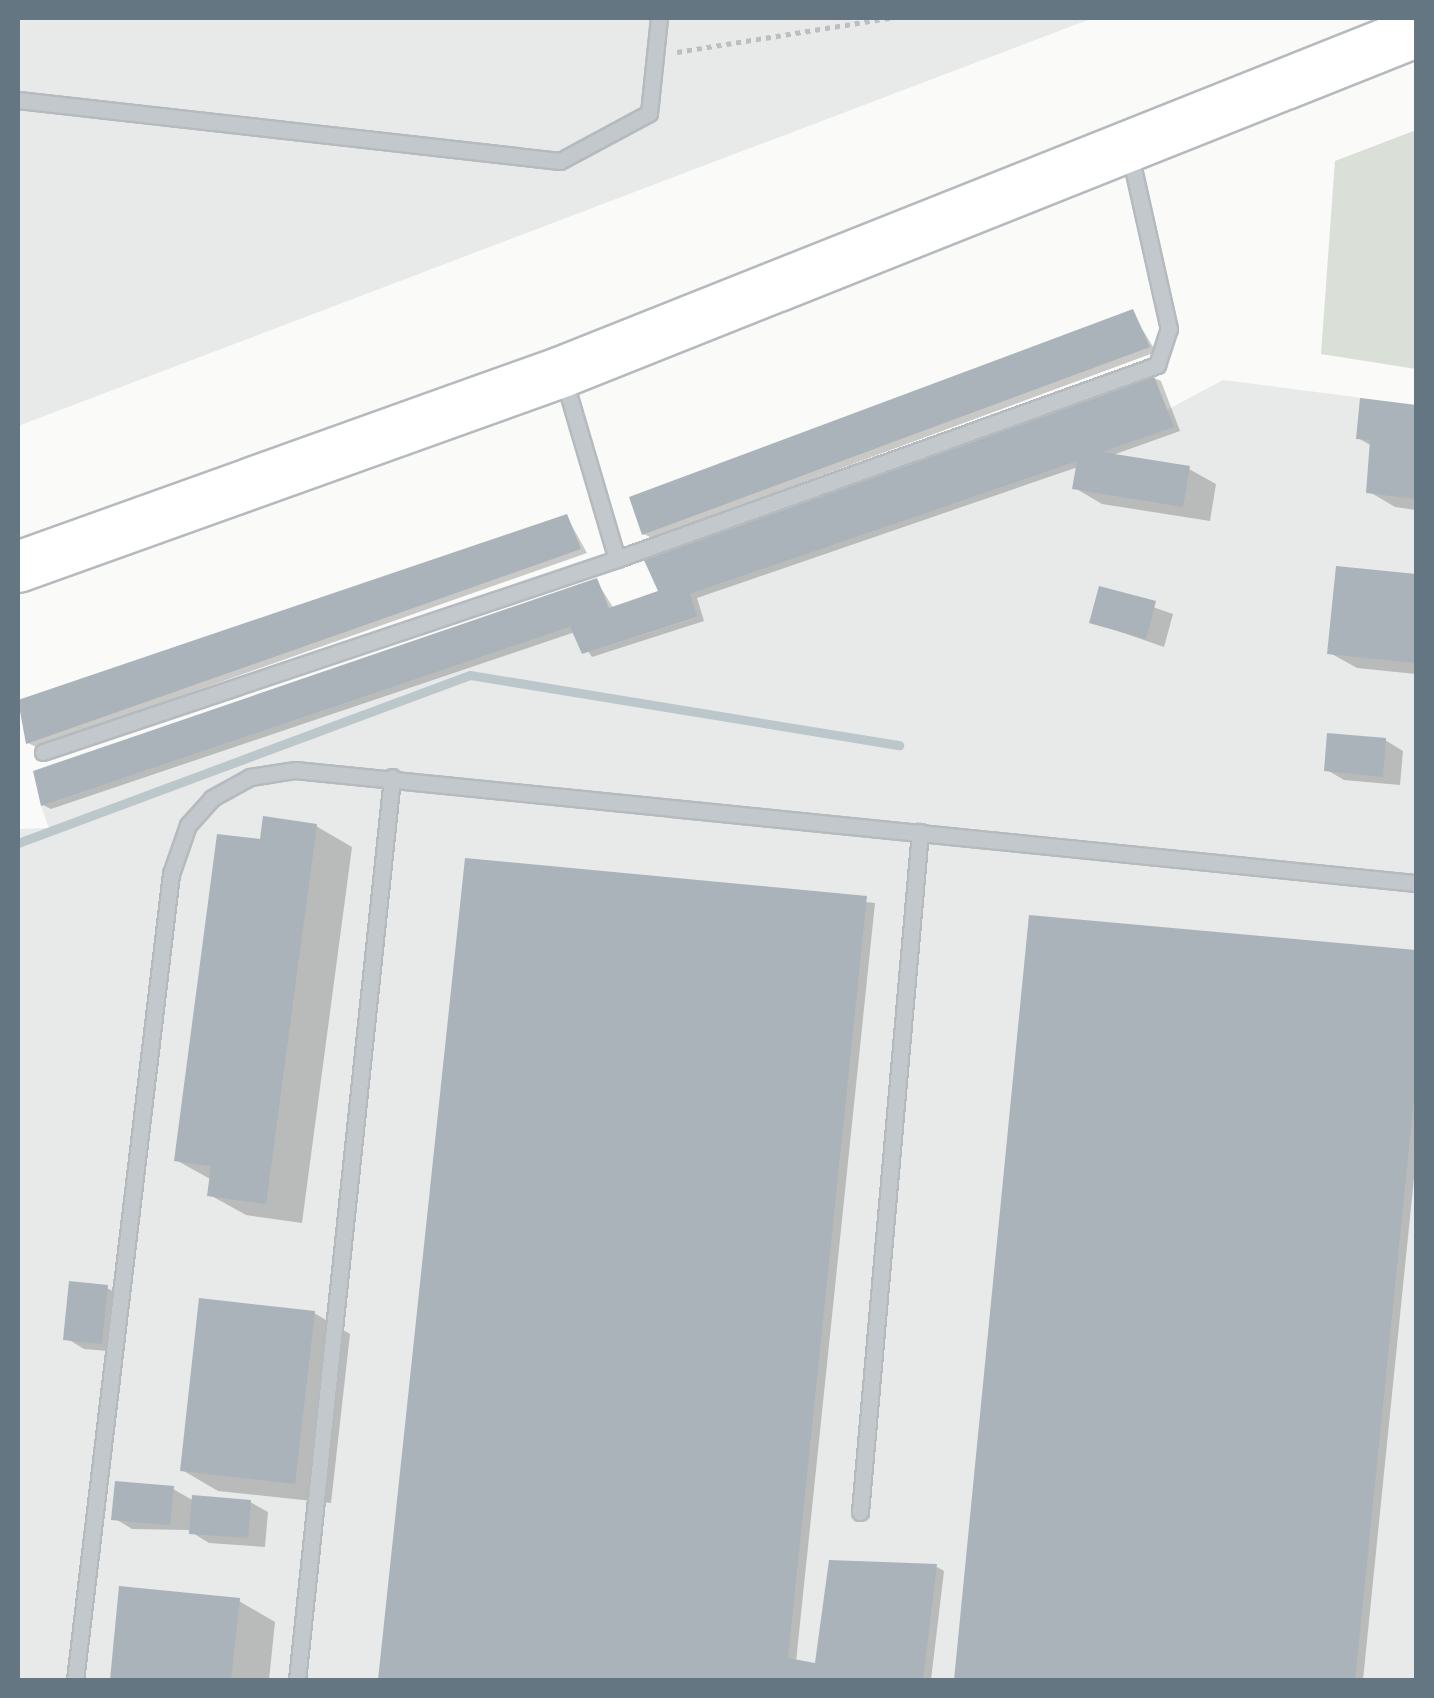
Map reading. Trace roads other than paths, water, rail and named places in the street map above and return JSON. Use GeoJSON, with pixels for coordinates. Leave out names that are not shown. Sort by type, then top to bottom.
{"type":"FeatureCollection","features":[{"type":"Feature","properties":{"kind":"main road"},"geometry":{"type":"LineString","coordinates":[[18,567],[562,372],[1416,32]]}},
{"type":"Feature","properties":{"kind":"lane"},"geometry":{"type":"LineString","coordinates":[[18,100],[560,161],[649,113],[659,18]]}},
{"type":"Feature","properties":{"kind":"lane"},"geometry":{"type":"LineString","coordinates":[[43,752],[617,560],[1157,365],[1169,329],[1128,148]]}},
{"type":"Feature","properties":{"kind":"lane"},"geometry":{"type":"LineString","coordinates":[[562,372],[617,560]]}},
{"type":"Feature","properties":{"kind":"lane"},"geometry":{"type":"LineString","coordinates":[[76,1680],[176,858],[188,825],[212,798],[250,777],[295,770],[1416,883]]}},
{"type":"Feature","properties":{"kind":"lane"},"geometry":{"type":"LineString","coordinates":[[297,1680],[392,777]]}},
{"type":"Feature","properties":{"kind":"lane"},"geometry":{"type":"LineString","coordinates":[[860,1512],[920,832]]}},
{"type":"Feature","properties":{"kind":"waterway"},"geometry":{"type":"LineString","coordinates":[[18,843],[470,675],[899,745]]}}]}
